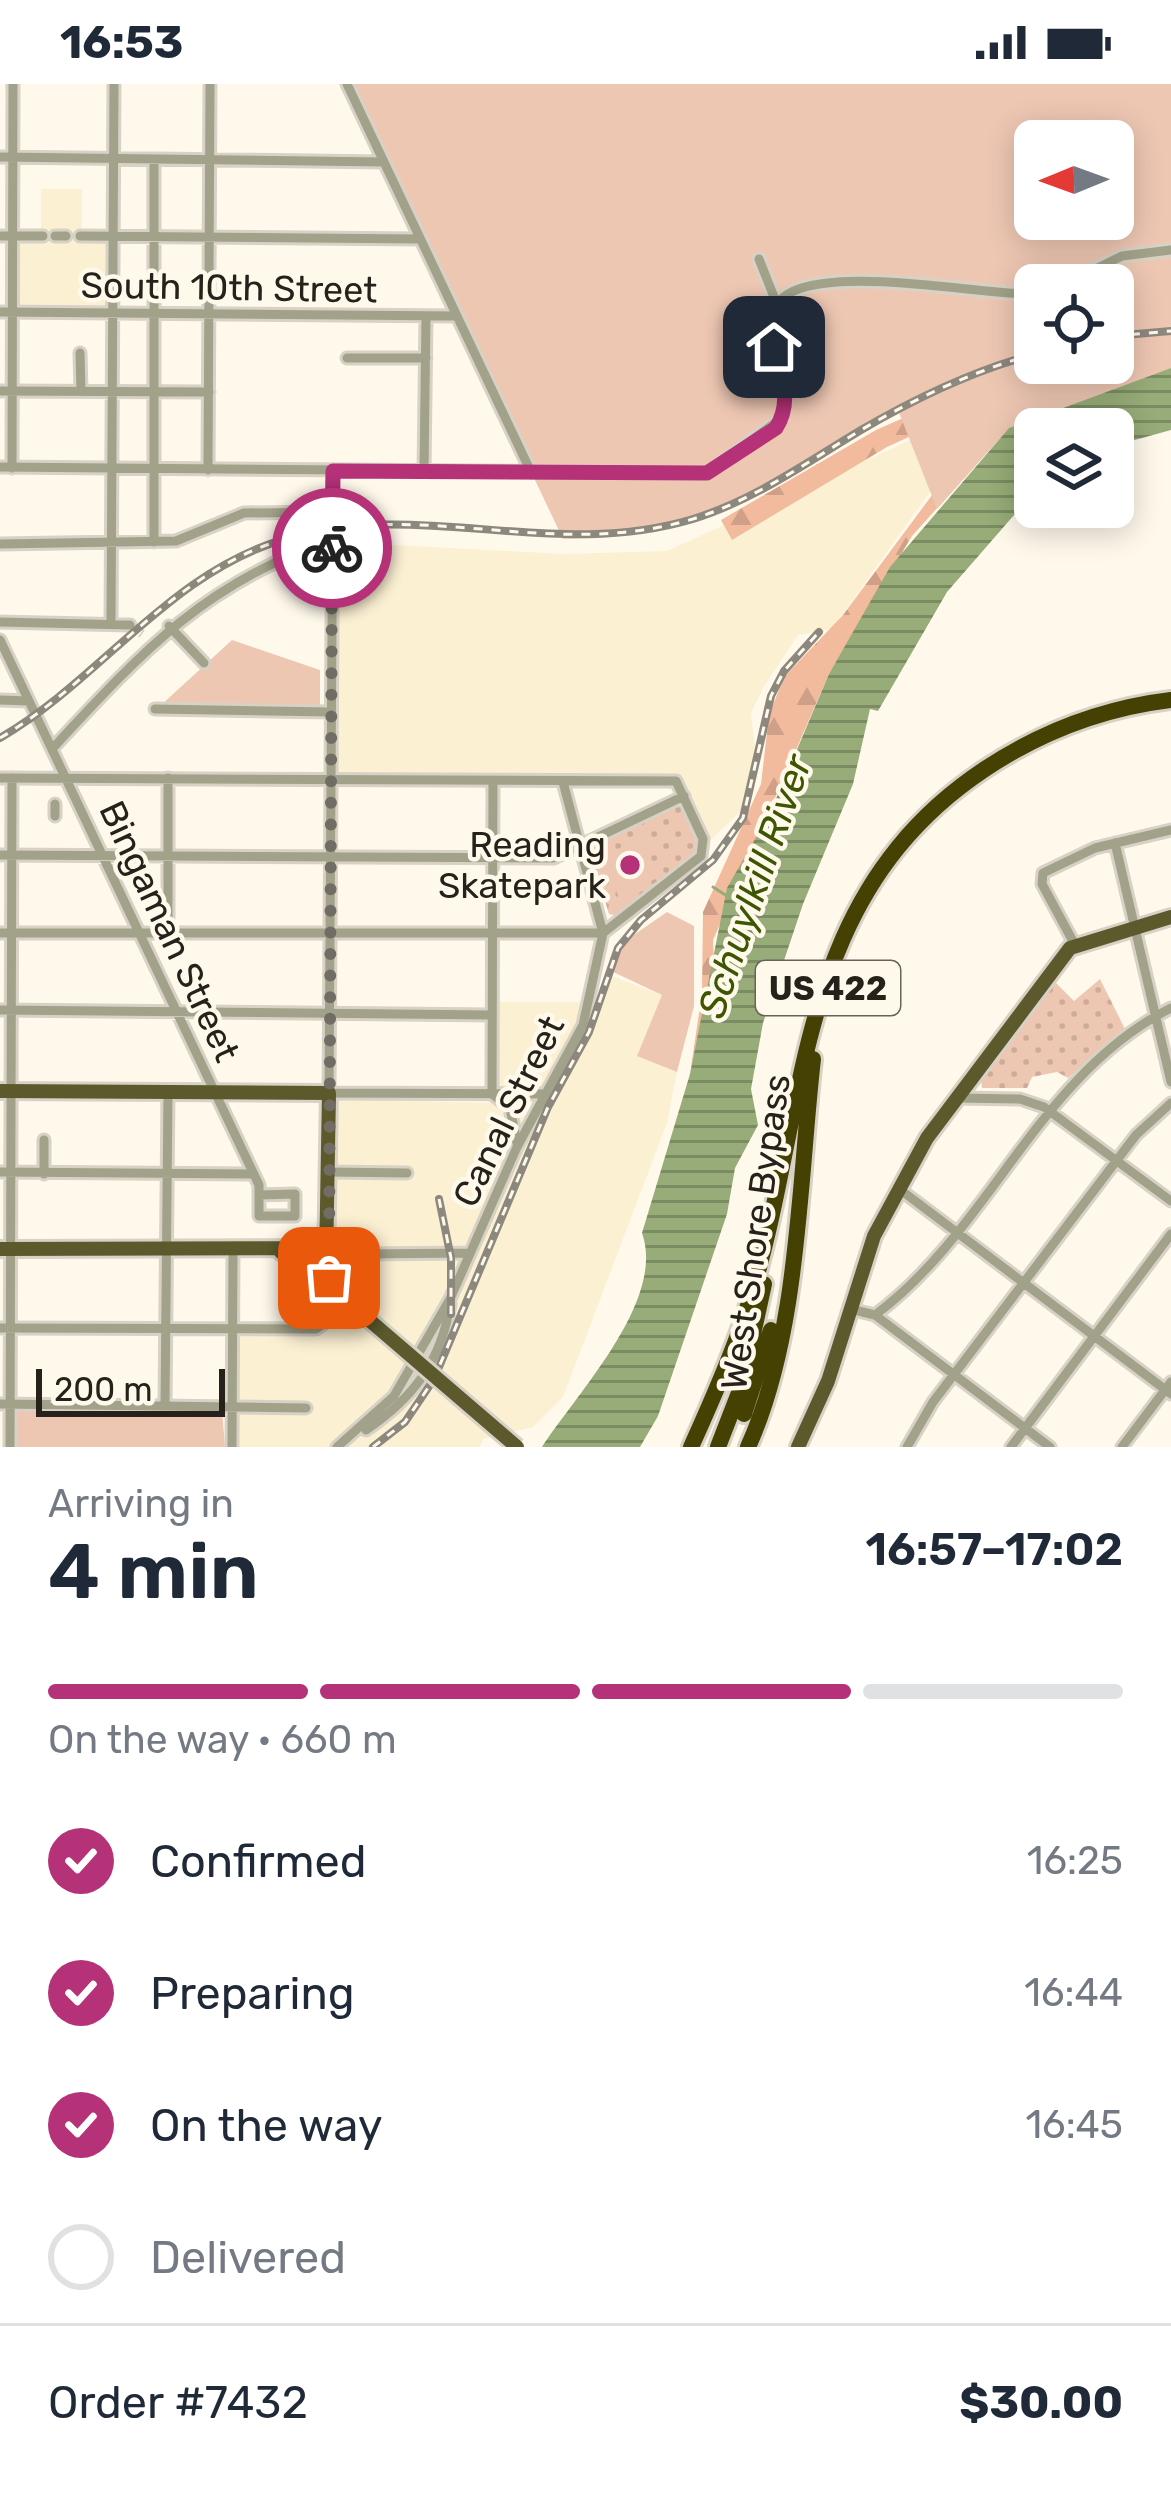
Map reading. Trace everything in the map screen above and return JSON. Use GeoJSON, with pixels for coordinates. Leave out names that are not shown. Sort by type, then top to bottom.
{"type":"FeatureCollection","features":[{"type":"Feature","properties":{"kind":"highway","name":"West Shore Bypass"},"geometry":{"type":"LineString","coordinates":[[691,1447],[747,1310],[824,978],[854,909],[914,827],[955,789],[1058,729],[1171,700]]}},
{"type":"Feature","properties":{"kind":"highway","name":"West Shore Bypass"},"geometry":{"type":"LineString","coordinates":[[748,1447],[774,1374],[814,1049],[829,984],[862,911],[897,860],[959,797],[1021,756],[1103,724],[1171,710]]}},
{"type":"Feature","properties":{"kind":"highway"},"geometry":{"type":"LineString","coordinates":[[723,1447],[755,1332],[784,1152]]}},
{"type":"Feature","properties":{"kind":"highway"},"geometry":{"type":"LineString","coordinates":[[723,1447],[767,1346],[802,1162]]}},
{"type":"Feature","properties":{"kind":"main road"},"geometry":{"type":"LineString","coordinates":[[798,1447],[822,1397],[850,1309],[898,1187],[956,1098],[1075,945],[1171,916]]}},
{"type":"Feature","properties":{"kind":"main road"},"geometry":{"type":"LineString","coordinates":[[6,1091],[329,1094],[327,1274],[338,1293]]}},
{"type":"Feature","properties":{"kind":"main road"},"geometry":{"type":"LineString","coordinates":[[5,1249],[326,1248]]}},
{"type":"Feature","properties":{"kind":"main road"},"geometry":{"type":"LineString","coordinates":[[272,1251],[296,1259],[517,1447]]}},
{"type":"Feature","properties":{"kind":"street"},"geometry":{"type":"LineString","coordinates":[[13,84],[6,236],[6,468],[707,473],[776,428],[787,398],[772,330],[776,302],[759,260]]}},
{"type":"Feature","properties":{"kind":"street"},"geometry":{"type":"LineString","coordinates":[[111,622],[114,84]]}},
{"type":"Feature","properties":{"kind":"street"},"geometry":{"type":"LineString","coordinates":[[208,470],[210,84]]}},
{"type":"Feature","properties":{"kind":"street"},"geometry":{"type":"LineString","coordinates":[[347,84],[531,472]]}},
{"type":"Feature","properties":{"kind":"street"},"geometry":{"type":"LineString","coordinates":[[0,157],[383,162]]}},
{"type":"Feature","properties":{"kind":"street"},"geometry":{"type":"LineString","coordinates":[[154,159],[154,542]]}},
{"type":"Feature","properties":{"kind":"street"},"geometry":{"type":"LineString","coordinates":[[6,236],[43,236]]}},
{"type":"Feature","properties":{"kind":"street"},"geometry":{"type":"LineString","coordinates":[[80,236],[420,239]]}},
{"type":"Feature","properties":{"kind":"street"},"geometry":{"type":"LineString","coordinates":[[1103,264],[1171,250]]}},
{"type":"Feature","properties":{"kind":"street"},"geometry":{"type":"LineString","coordinates":[[776,302],[827,282],[1014,293]]}},
{"type":"Feature","properties":{"kind":"street","name":"South 10th Street"},"geometry":{"type":"LineString","coordinates":[[6,312],[457,316]]}},
{"type":"Feature","properties":{"kind":"street"},"geometry":{"type":"LineString","coordinates":[[424,471],[426,316]]}},
{"type":"Feature","properties":{"kind":"street"},"geometry":{"type":"LineString","coordinates":[[80,353],[81,391]]}},
{"type":"Feature","properties":{"kind":"street"},"geometry":{"type":"LineString","coordinates":[[347,358],[426,358]]}},
{"type":"Feature","properties":{"kind":"street"},"geometry":{"type":"LineString","coordinates":[[6,391],[208,392]]}},
{"type":"Feature","properties":{"kind":"street"},"geometry":{"type":"LineString","coordinates":[[333,471],[329,1094],[544,1094]]}},
{"type":"Feature","properties":{"kind":"street"},"geometry":{"type":"LineString","coordinates":[[0,544],[176,541],[252,511],[333,512]]}},
{"type":"Feature","properties":{"kind":"street"},"geometry":{"type":"LineString","coordinates":[[52,748],[146,638],[276,559],[332,540]]}},
{"type":"Feature","properties":{"kind":"street"},"geometry":{"type":"LineString","coordinates":[[0,622],[130,625]]}},
{"type":"Feature","properties":{"kind":"street"},"geometry":{"type":"LineString","coordinates":[[169,626],[204,663]]}},
{"type":"Feature","properties":{"kind":"street","name":"Bingaman Street"},"geometry":{"type":"LineString","coordinates":[[0,640],[259,1195]]}},
{"type":"Feature","properties":{"kind":"street"},"geometry":{"type":"LineString","coordinates":[[2,697],[29,701]]}},
{"type":"Feature","properties":{"kind":"street"},"geometry":{"type":"LineString","coordinates":[[155,709],[331,712]]}},
{"type":"Feature","properties":{"kind":"street"},"geometry":{"type":"LineString","coordinates":[[6,933],[603,932],[701,856],[703,839],[676,781],[6,778],[5,1404],[10,1447]]}},
{"type":"Feature","properties":{"kind":"street"},"geometry":{"type":"LineString","coordinates":[[168,778],[168,934]]}},
{"type":"Feature","properties":{"kind":"street"},"geometry":{"type":"LineString","coordinates":[[492,1094],[493,781]]}},
{"type":"Feature","properties":{"kind":"street"},"geometry":{"type":"LineString","coordinates":[[563,782],[603,932]]}},
{"type":"Feature","properties":{"kind":"street"},"geometry":{"type":"LineString","coordinates":[[6,855],[554,858],[684,796]]}},
{"type":"Feature","properties":{"kind":"street"},"geometry":{"type":"LineString","coordinates":[[1075,945],[1041,879],[1068,859],[1171,830]]}},
{"type":"Feature","properties":{"kind":"street"},"geometry":{"type":"LineString","coordinates":[[1114,843],[1171,1082]]}},
{"type":"Feature","properties":{"kind":"street","name":"Canal Street"},"geometry":{"type":"LineString","coordinates":[[337,1447],[394,1396],[450,1299],[517,1147],[583,1025],[603,932]]}},
{"type":"Feature","properties":{"kind":"street"},"geometry":{"type":"LineString","coordinates":[[875,1316],[924,1278],[1051,1111],[1098,1059],[1171,1008]]}},
{"type":"Feature","properties":{"kind":"street"},"geometry":{"type":"LineString","coordinates":[[6,1010],[491,1015]]}},
{"type":"Feature","properties":{"kind":"street"},"geometry":{"type":"LineString","coordinates":[[165,1406],[168,1092]]}},
{"type":"Feature","properties":{"kind":"street"},"geometry":{"type":"LineString","coordinates":[[492,1094],[507,1102],[515,1117],[517,1147]]}},
{"type":"Feature","properties":{"kind":"street"},"geometry":{"type":"LineString","coordinates":[[956,1098],[1027,1100],[1051,1111],[1171,1202]]}},
{"type":"Feature","properties":{"kind":"street"},"geometry":{"type":"LineString","coordinates":[[908,1447],[954,1375],[1117,1160],[1171,1103]]}},
{"type":"Feature","properties":{"kind":"street"},"geometry":{"type":"LineString","coordinates":[[44,1140],[44,1174]]}},
{"type":"Feature","properties":{"kind":"street"},"geometry":{"type":"LineString","coordinates":[[5,1172],[167,1177],[250,1174]]}},
{"type":"Feature","properties":{"kind":"street"},"geometry":{"type":"LineString","coordinates":[[329,1172],[407,1173]]}},
{"type":"Feature","properties":{"kind":"street"},"geometry":{"type":"LineString","coordinates":[[898,1187],[1169,1389],[1122,1447]]}},
{"type":"Feature","properties":{"kind":"street"},"geometry":{"type":"LineString","coordinates":[[295,1194],[295,1216],[259,1216],[259,1195],[295,1194]]}},
{"type":"Feature","properties":{"kind":"street"},"geometry":{"type":"LineString","coordinates":[[1011,1447],[1171,1234]]}},
{"type":"Feature","properties":{"kind":"street"},"geometry":{"type":"LineString","coordinates":[[232,1447],[233,1251]]}},
{"type":"Feature","properties":{"kind":"street"},"geometry":{"type":"LineString","coordinates":[[362,1254],[469,1253]]}},
{"type":"Feature","properties":{"kind":"street"},"geometry":{"type":"LineString","coordinates":[[850,1309],[875,1316],[1050,1447]]}},
{"type":"Feature","properties":{"kind":"street"},"geometry":{"type":"LineString","coordinates":[[5,1328],[316,1329],[336,1315]]}},
{"type":"Feature","properties":{"kind":"street"},"geometry":{"type":"LineString","coordinates":[[5,1404],[306,1408]]}},
{"type":"Feature","properties":{"kind":"shaded area"},"geometry":{"type":"Polygon","coordinates":[[[347,84],[1171,84],[1171,368],[1134,382],[1134,264],[1014,264],[1014,384],[1128,384],[1063,408],[1014,408],[1014,426],[937,509],[898,410],[740,497],[659,526],[563,539],[347,84]]]}},
{"type":"Feature","properties":{"kind":"shaded area"},"geometry":{"type":"Polygon","coordinates":[[[41,189],[82,189],[82,239],[109,239],[109,309],[13,309],[13,238],[41,237],[41,189]]]}},
{"type":"Feature","properties":{"kind":"shaded area"},"geometry":{"type":"Polygon","coordinates":[[[928,432],[947,468],[832,629],[798,635],[763,688],[751,713],[755,749],[749,803],[711,840],[680,778],[669,775],[337,775],[338,542],[564,554],[667,551],[928,432]]]}},
{"type":"Feature","properties":{"kind":"shaded area"},"geometry":{"type":"Polygon","coordinates":[[[232,640],[320,670],[320,709],[160,706],[232,640]]]}},
{"type":"Feature","properties":{"kind":"shaded area"},"geometry":{"type":"Polygon","coordinates":[[[680,803],[696,838],[695,854],[618,916],[609,914],[588,846],[680,803]]]}},
{"type":"Feature","properties":{"kind":"shaded area","name":"Reading Skatepark"},"geometry":{"type":"Polygon","coordinates":[[[643,837],[657,877],[620,902],[605,855],[643,837]]]}},
{"type":"Feature","properties":{"kind":"shaded area"},"geometry":{"type":"Polygon","coordinates":[[[667,912],[694,926],[694,1006],[677,1072],[637,1056],[662,995],[611,971],[625,941],[667,912]]]}},
{"type":"Feature","properties":{"kind":"shaded area"},"geometry":{"type":"Polygon","coordinates":[[[612,976],[662,995],[638,1056],[677,1072],[667,1123],[563,1397],[533,1427],[483,1439],[480,1447],[236,1447],[237,1332],[324,1331],[357,1300],[339,1283],[331,1265],[336,1099],[498,1103],[497,1002],[579,1002],[601,1008],[612,976]]]}},
{"type":"Feature","properties":{"kind":"shaded area"},"geometry":{"type":"Polygon","coordinates":[[[1100,979],[1125,1029],[1068,1078],[1057,1072],[1032,1077],[1027,1088],[982,1088],[981,1080],[1055,982],[1074,1001],[1100,979]]]}},
{"type":"Feature","properties":{"kind":"shaded area"},"geometry":{"type":"Polygon","coordinates":[[[15,1409],[222,1410],[225,1447],[15,1447],[15,1409]]]}},
{"type":"Feature","properties":{"kind":"green space"},"geometry":{"type":"Polygon","coordinates":[[[1134,365],[1171,368],[1134,382],[1134,365]]]}},
{"type":"Feature","properties":{"kind":"green space"},"geometry":{"type":"Polygon","coordinates":[[[1017,384],[1128,384],[1063,408],[1014,408],[1014,426],[912,536],[829,674],[713,940],[714,962],[690,1074],[702,993],[703,912],[761,784],[769,715],[784,677],[843,615],[967,448],[961,413],[887,447],[732,540],[721,520],[876,430],[944,400],[1017,384]]]}},
{"type":"Feature","properties":{"kind":"water"},"geometry":{"type":"Polygon","coordinates":[[[1171,368],[1171,430],[1134,440],[1134,408],[1063,408],[1134,384],[1171,368]]]}},
{"type":"Feature","properties":{"kind":"water","name":"Schuylkill River"},"geometry":{"type":"Polygon","coordinates":[[[1014,426],[1014,515],[947,592],[878,711],[870,709],[853,784],[803,904],[763,1023],[751,1089],[758,1125],[735,1168],[727,1214],[658,1416],[640,1447],[542,1447],[596,1373],[642,1287],[646,1259],[642,1233],[690,1074],[727,888],[770,813],[829,674],[890,567],[1014,426]]]}},
{"type":"Feature","properties":{"kind":"waterway","name":"Schuylkill River"},"geometry":{"type":"LineString","coordinates":[[713,887],[727,896]]}},
{"type":"Feature","properties":{"kind":"tunnel"},"geometry":{"type":"LineString","coordinates":[[130,625],[142,634]]}},
{"type":"Feature","properties":{"kind":"railway"},"geometry":{"type":"LineString","coordinates":[[1134,334],[1171,331]]}},
{"type":"Feature","properties":{"kind":"railway"},"geometry":{"type":"LineString","coordinates":[[0,738],[37,714],[207,575],[288,538],[389,524],[590,534],[693,519],[758,491],[924,397],[1014,361]]}},
{"type":"Feature","properties":{"kind":"railway"},"geometry":{"type":"LineString","coordinates":[[373,1447],[405,1422],[434,1379],[548,1107],[589,1032],[618,948],[641,920],[713,860],[743,818],[771,696],[784,671],[819,632]]}},
{"type":"Feature","properties":{"kind":"railway"},"geometry":{"type":"LineString","coordinates":[[439,1199],[451,1258],[451,1314]]}},
{"type":"Feature","properties":{"kind":"way so far"},"geometry":{"type":"LineString","coordinates":[[329,1278],[332,548]]}},
{"type":"Feature","properties":{"kind":"place","name":"Reading Skatepark"},"geometry":{"type":"Point","coordinates":[630,865]}},
{"type":"Feature","properties":{"kind":"route"},"geometry":{"type":"LineString","coordinates":[[332,548],[333,471],[707,473],[776,428],[782,418],[787,398],[774,347]]}}]}
